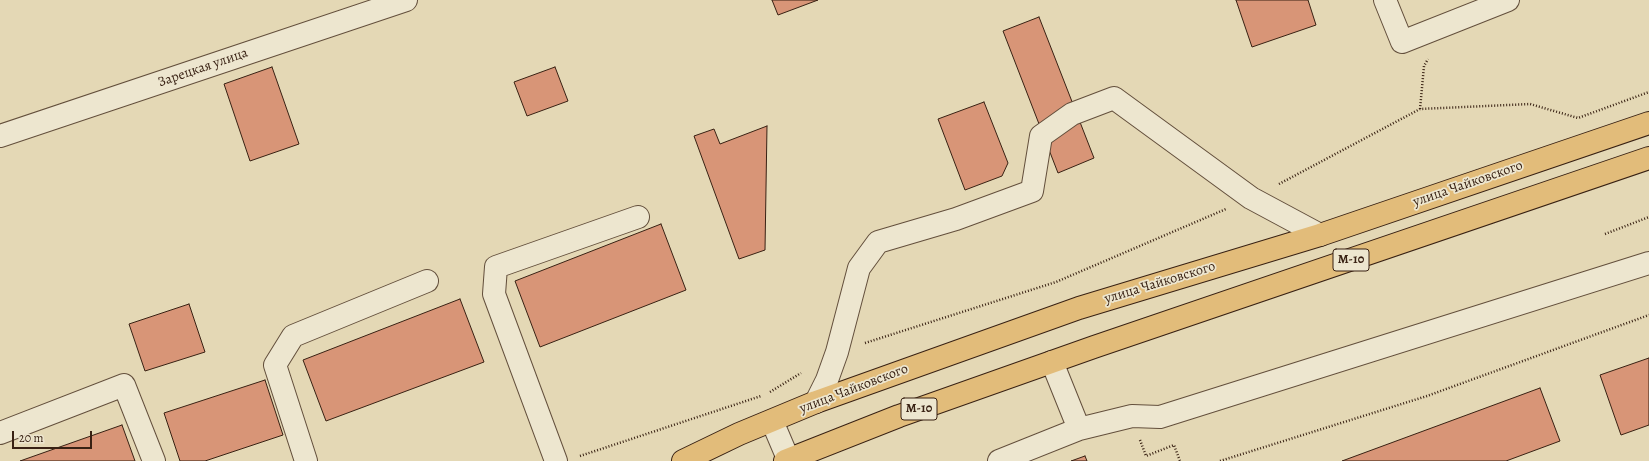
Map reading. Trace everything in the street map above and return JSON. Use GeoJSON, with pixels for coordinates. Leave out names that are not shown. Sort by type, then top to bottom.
{"type":"FeatureCollection","features":[{"type":"Feature","properties":{"kind":"highway","name":"улица Чайковского"},"geometry":{"type":"LineString","coordinates":[[685,459],[816,402],[1079,308],[1320,235],[1649,122]]}},
{"type":"Feature","properties":{"kind":"highway","name":"М-10"},"geometry":{"type":"LineString","coordinates":[[787,461],[899,416],[1052,362],[1649,158]]}},
{"type":"Feature","properties":{"kind":"street","name":"Зарецкая улица"},"geometry":{"type":"LineString","coordinates":[[0,136],[406,0]]}},
{"type":"Feature","properties":{"kind":"street"},"geometry":{"type":"LineString","coordinates":[[1386,0],[1402,42],[1508,0]]}},
{"type":"Feature","properties":{"kind":"street"},"geometry":{"type":"LineString","coordinates":[[816,402],[827,380],[837,352],[859,268],[878,242],[956,219],[1032,191],[1041,136],[1072,114],[1114,98],[1251,198],[1320,235]]}},
{"type":"Feature","properties":{"kind":"street"},"geometry":{"type":"LineString","coordinates":[[565,460],[494,294],[496,267],[638,217]]}},
{"type":"Feature","properties":{"kind":"street"},"geometry":{"type":"LineString","coordinates":[[999,461],[1079,429],[1132,416],[1160,417],[1649,263]]}},
{"type":"Feature","properties":{"kind":"street"},"geometry":{"type":"LineString","coordinates":[[306,461],[275,365],[293,336],[427,281]]}},
{"type":"Feature","properties":{"kind":"street"},"geometry":{"type":"LineString","coordinates":[[1052,362],[1079,429]]}},
{"type":"Feature","properties":{"kind":"street"},"geometry":{"type":"LineString","coordinates":[[0,433],[124,385],[154,461]]}},
{"type":"Feature","properties":{"kind":"street"},"geometry":{"type":"LineString","coordinates":[[772,421],[787,461]]}},
{"type":"Feature","properties":{"kind":"path"},"geometry":{"type":"LineString","coordinates":[[1420,109],[1424,66],[1447,25]]}},
{"type":"Feature","properties":{"kind":"path"},"geometry":{"type":"LineString","coordinates":[[565,460],[768,394],[837,352],[1056,282],[1251,198],[1420,109],[1530,104],[1578,118],[1648,93],[1649,100]]}},
{"type":"Feature","properties":{"kind":"path"},"geometry":{"type":"LineString","coordinates":[[1605,234],[1649,217]]}},
{"type":"Feature","properties":{"kind":"path"},"geometry":{"type":"LineString","coordinates":[[1220,461],[1427,396],[1649,315]]}},
{"type":"Feature","properties":{"kind":"path"},"geometry":{"type":"LineString","coordinates":[[1132,416],[1146,456],[1174,445],[1180,461]]}},
{"type":"Feature","properties":{"kind":"building"},"geometry":{"type":"Polygon","coordinates":[[[772,0],[818,0],[778,15],[772,0]]]}},
{"type":"Feature","properties":{"kind":"building"},"geometry":{"type":"Polygon","coordinates":[[[1236,0],[1308,0],[1316,25],[1252,47],[1236,0]]]}},
{"type":"Feature","properties":{"kind":"building"},"geometry":{"type":"Polygon","coordinates":[[[1039,17],[1094,158],[1058,173],[1003,31],[1039,17]]]}},
{"type":"Feature","properties":{"kind":"building"},"geometry":{"type":"Polygon","coordinates":[[[272,67],[299,144],[250,161],[224,84],[272,67]]]}},
{"type":"Feature","properties":{"kind":"building"},"geometry":{"type":"Polygon","coordinates":[[[555,67],[568,101],[527,116],[514,82],[555,67]]]}},
{"type":"Feature","properties":{"kind":"building"},"geometry":{"type":"Polygon","coordinates":[[[984,102],[1008,163],[1002,176],[965,190],[938,119],[984,102]]]}},
{"type":"Feature","properties":{"kind":"building"},"geometry":{"type":"Polygon","coordinates":[[[767,126],[765,250],[739,259],[694,136],[714,129],[720,144],[767,126]]]}},
{"type":"Feature","properties":{"kind":"building"},"geometry":{"type":"Polygon","coordinates":[[[661,224],[686,290],[540,347],[515,281],[661,224]]]}},
{"type":"Feature","properties":{"kind":"building"},"geometry":{"type":"Polygon","coordinates":[[[460,299],[484,362],[326,421],[303,360],[460,299]]]}},
{"type":"Feature","properties":{"kind":"building"},"geometry":{"type":"Polygon","coordinates":[[[189,304],[205,352],[145,371],[129,324],[189,304]]]}},
{"type":"Feature","properties":{"kind":"building"},"geometry":{"type":"Polygon","coordinates":[[[1649,358],[1649,425],[1621,435],[1600,375],[1649,358]]]}},
{"type":"Feature","properties":{"kind":"building"},"geometry":{"type":"Polygon","coordinates":[[[265,380],[283,435],[205,461],[180,461],[164,413],[265,380]]]}},
{"type":"Feature","properties":{"kind":"building"},"geometry":{"type":"Polygon","coordinates":[[[1540,388],[1560,441],[1506,461],[1342,461],[1540,388]]]}},
{"type":"Feature","properties":{"kind":"building"},"geometry":{"type":"Polygon","coordinates":[[[122,425],[135,461],[20,461],[122,425]]]}},
{"type":"Feature","properties":{"kind":"building"},"geometry":{"type":"Polygon","coordinates":[[[1085,456],[1087,461],[1071,461],[1085,456]]]}}]}
